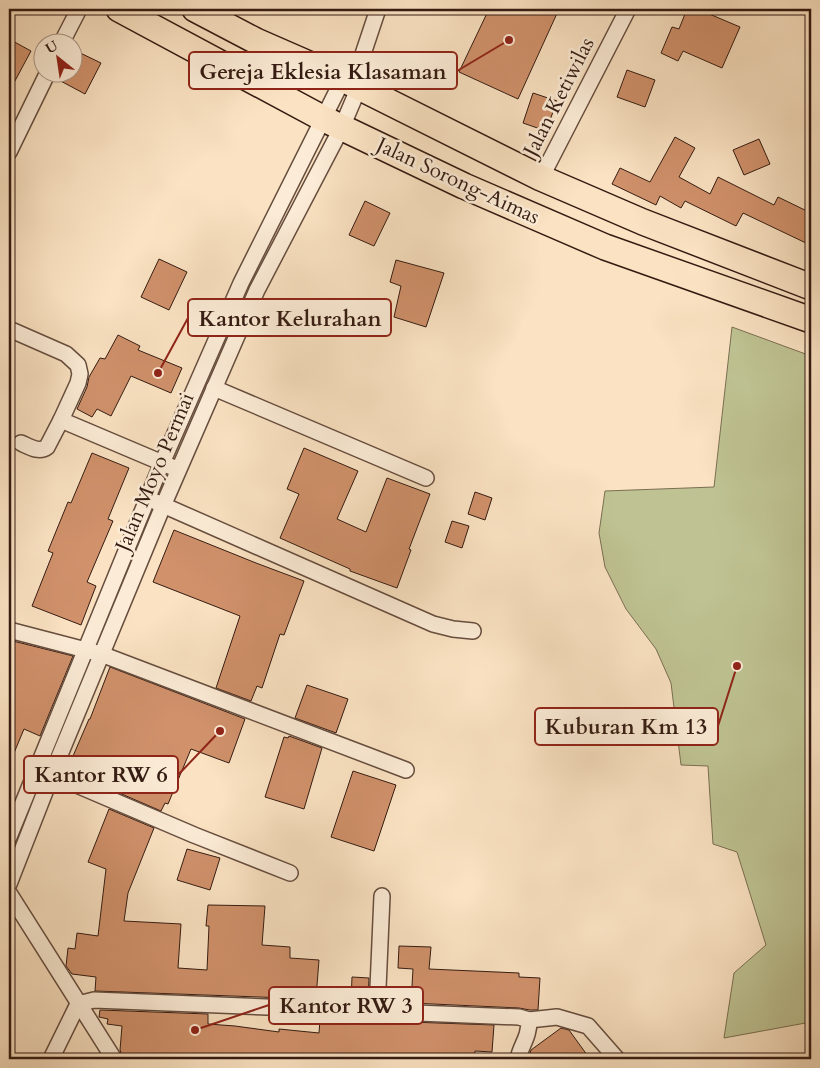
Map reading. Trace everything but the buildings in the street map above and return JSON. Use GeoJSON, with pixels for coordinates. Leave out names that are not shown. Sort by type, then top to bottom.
{"type":"FeatureCollection","features":[{"type":"Feature","properties":{"kind":"highway","name":"Jalan Sorong-Aimas"},"geometry":{"type":"LineString","coordinates":[[119,9],[333,123],[464,186],[605,247],[811,320]]}},
{"type":"Feature","properties":{"kind":"highway","name":"Jalan Sorong-Aimas"},"geometry":{"type":"LineString","coordinates":[[195,9],[256,41],[354,76],[484,150],[541,178],[643,222],[811,287]]}},
{"type":"Feature","properties":{"kind":"highway"},"geometry":{"type":"LineString","coordinates":[[464,186],[484,150]]}},
{"type":"Feature","properties":{"kind":"highway"},"geometry":{"type":"LineString","coordinates":[[727,291],[740,261]]}},
{"type":"Feature","properties":{"kind":"street"},"geometry":{"type":"LineString","coordinates":[[67,32],[79,9]]}},
{"type":"Feature","properties":{"kind":"street","name":"Jalan Moyo Permai"},"geometry":{"type":"LineString","coordinates":[[9,836],[36,768],[94,652],[163,506],[257,290],[354,76],[378,9]]}},
{"type":"Feature","properties":{"kind":"street","name":"Jalan Ketiwilas"},"geometry":{"type":"LineString","coordinates":[[541,178],[628,9]]}},
{"type":"Feature","properties":{"kind":"street"},"geometry":{"type":"LineString","coordinates":[[9,152],[43,82]]}},
{"type":"Feature","properties":{"kind":"street","name":"Jalan Moyo Permai"},"geometry":{"type":"LineString","coordinates":[[9,884],[52,774],[148,498],[162,463],[242,283],[333,123]]}},
{"type":"Feature","properties":{"kind":"street"},"geometry":{"type":"LineString","coordinates":[[9,330],[66,354],[78,365],[80,374],[78,383],[48,447],[39,450],[21,443]]}},
{"type":"Feature","properties":{"kind":"street"},"geometry":{"type":"LineString","coordinates":[[214,388],[426,478]]}},
{"type":"Feature","properties":{"kind":"street"},"geometry":{"type":"LineString","coordinates":[[61,420],[179,469]]}},
{"type":"Feature","properties":{"kind":"street"},"geometry":{"type":"LineString","coordinates":[[148,498],[433,624],[473,631]]}},
{"type":"Feature","properties":{"kind":"street"},"geometry":{"type":"LineString","coordinates":[[9,630],[94,652],[406,770]]}},
{"type":"Feature","properties":{"kind":"street"},"geometry":{"type":"LineString","coordinates":[[36,768],[194,835],[290,873]]}},
{"type":"Feature","properties":{"kind":"street"},"geometry":{"type":"LineString","coordinates":[[9,893],[114,1059]]}},
{"type":"Feature","properties":{"kind":"street"},"geometry":{"type":"LineString","coordinates":[[377,1011],[382,896]]}},
{"type":"Feature","properties":{"kind":"street"},"geometry":{"type":"LineString","coordinates":[[51,1059],[78,1004],[94,1000],[506,1016],[529,1020],[557,1017],[588,1026],[617,1059]]}},
{"type":"Feature","properties":{"kind":"street"},"geometry":{"type":"LineString","coordinates":[[518,1059],[519,1053],[526,1041],[529,1020]]}},
{"type":"Feature","properties":{"kind":"green space"},"geometry":{"type":"Polygon","coordinates":[[[732,327],[811,356],[811,1022],[724,1038],[734,973],[766,945],[737,852],[713,844],[708,766],[681,765],[671,683],[656,649],[626,609],[605,567],[599,533],[605,491],[714,487],[732,327]]]}},
{"type":"Feature","properties":{"kind":"place","name":"Gereja Eklesia Klasaman"},"geometry":{"type":"Point","coordinates":[509,40]}},
{"type":"Feature","properties":{"kind":"place","name":"Kantor Kelurahan"},"geometry":{"type":"Point","coordinates":[158,373]}},
{"type":"Feature","properties":{"kind":"place","name":"Kuburan Km 13"},"geometry":{"type":"Point","coordinates":[737,666]}},
{"type":"Feature","properties":{"kind":"place","name":"Kantor RW 6"},"geometry":{"type":"Point","coordinates":[220,731]}},
{"type":"Feature","properties":{"kind":"place","name":"Kantor RW 3"},"geometry":{"type":"Point","coordinates":[195,1030]}}]}
